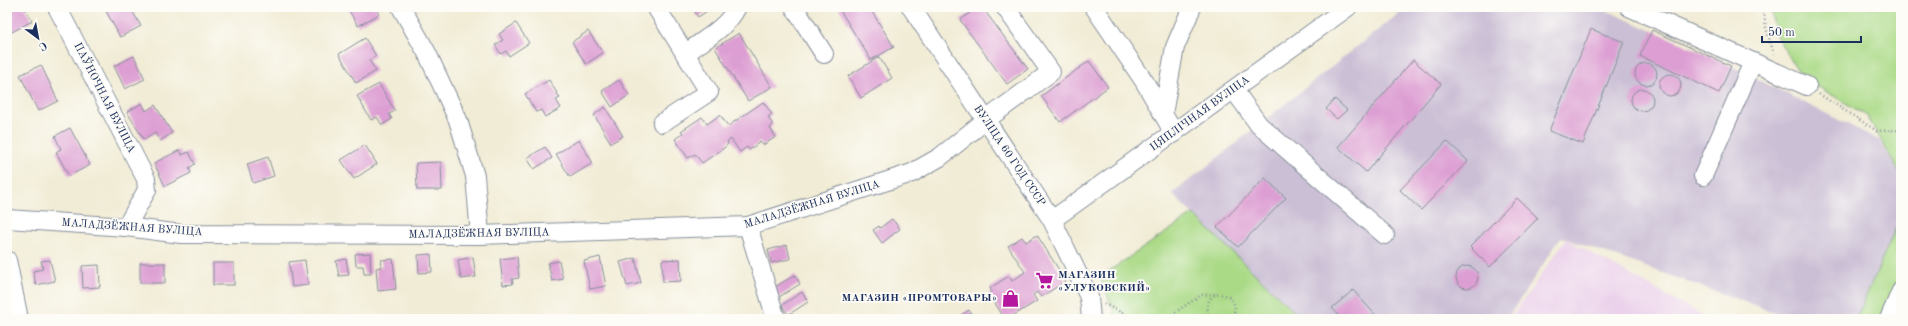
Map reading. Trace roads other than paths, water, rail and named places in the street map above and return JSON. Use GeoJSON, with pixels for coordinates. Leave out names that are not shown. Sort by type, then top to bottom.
{"type":"FeatureCollection","features":[{"type":"Feature","properties":{"kind":"street","name":"ПАЎНОЧНАЯ ВУЛІЦА"},"geometry":{"type":"LineString","coordinates":[[57,7],[146,179],[147,190],[126,227]]}},
{"type":"Feature","properties":{"kind":"street"},"geometry":{"type":"LineString","coordinates":[[401,7],[427,52],[458,120],[475,176],[480,235]]}},
{"type":"Feature","properties":{"kind":"street"},"geometry":{"type":"LineString","coordinates":[[656,7],[709,92],[662,123]]}},
{"type":"Feature","properties":{"kind":"street"},"geometry":{"type":"LineString","coordinates":[[685,54],[724,24],[737,7]]}},
{"type":"Feature","properties":{"kind":"street"},"geometry":{"type":"LineString","coordinates":[[794,7],[824,54]]}},
{"type":"Feature","properties":{"kind":"street","name":"ВУЛІЦА 60 ГОД СССР"},"geometry":{"type":"LineString","coordinates":[[911,7],[1052,220],[1092,312]]}},
{"type":"Feature","properties":{"kind":"street","name":"МАЛАДЗЁЖНАЯ ВУЛІЦА"},"geometry":{"type":"LineString","coordinates":[[7,219],[126,227],[181,234],[480,235],[748,226],[912,173],[940,157],[986,120],[1051,72],[1005,7]]}},
{"type":"Feature","properties":{"kind":"street"},"geometry":{"type":"LineString","coordinates":[[1094,7],[1144,81],[1174,133]]}},
{"type":"Feature","properties":{"kind":"street"},"geometry":{"type":"LineString","coordinates":[[1163,114],[1175,47],[1191,7]]}},
{"type":"Feature","properties":{"kind":"street","name":"ЦЯПЛІЧНАЯ ВУЛІЦА"},"geometry":{"type":"LineString","coordinates":[[1052,220],[1348,7]]}},
{"type":"Feature","properties":{"kind":"street"},"geometry":{"type":"LineString","coordinates":[[1629,7],[1807,86]]}},
{"type":"Feature","properties":{"kind":"street"},"geometry":{"type":"LineString","coordinates":[[1703,176],[1753,62]]}},
{"type":"Feature","properties":{"kind":"street"},"geometry":{"type":"LineString","coordinates":[[1234,90],[1259,125],[1385,235]]}},
{"type":"Feature","properties":{"kind":"street"},"geometry":{"type":"LineString","coordinates":[[748,226],[776,319]]}},
{"type":"Feature","properties":{"kind":"street"},"geometry":{"type":"LineString","coordinates":[[7,260],[19,319]]}},
{"type":"Feature","properties":{"kind":"street"},"geometry":{"type":"LineString","coordinates":[[1889,319],[1901,291]]}},
{"type":"Feature","properties":{"kind":"place","name":"МАГАЗИН «УЛУКОВСКИЙ»"},"geometry":{"type":"Point","coordinates":[1045,281]}},
{"type":"Feature","properties":{"kind":"place","name":"МАГАЗИН «ПРОМТОВАРЫ»"},"geometry":{"type":"Point","coordinates":[1010,298]}}]}
